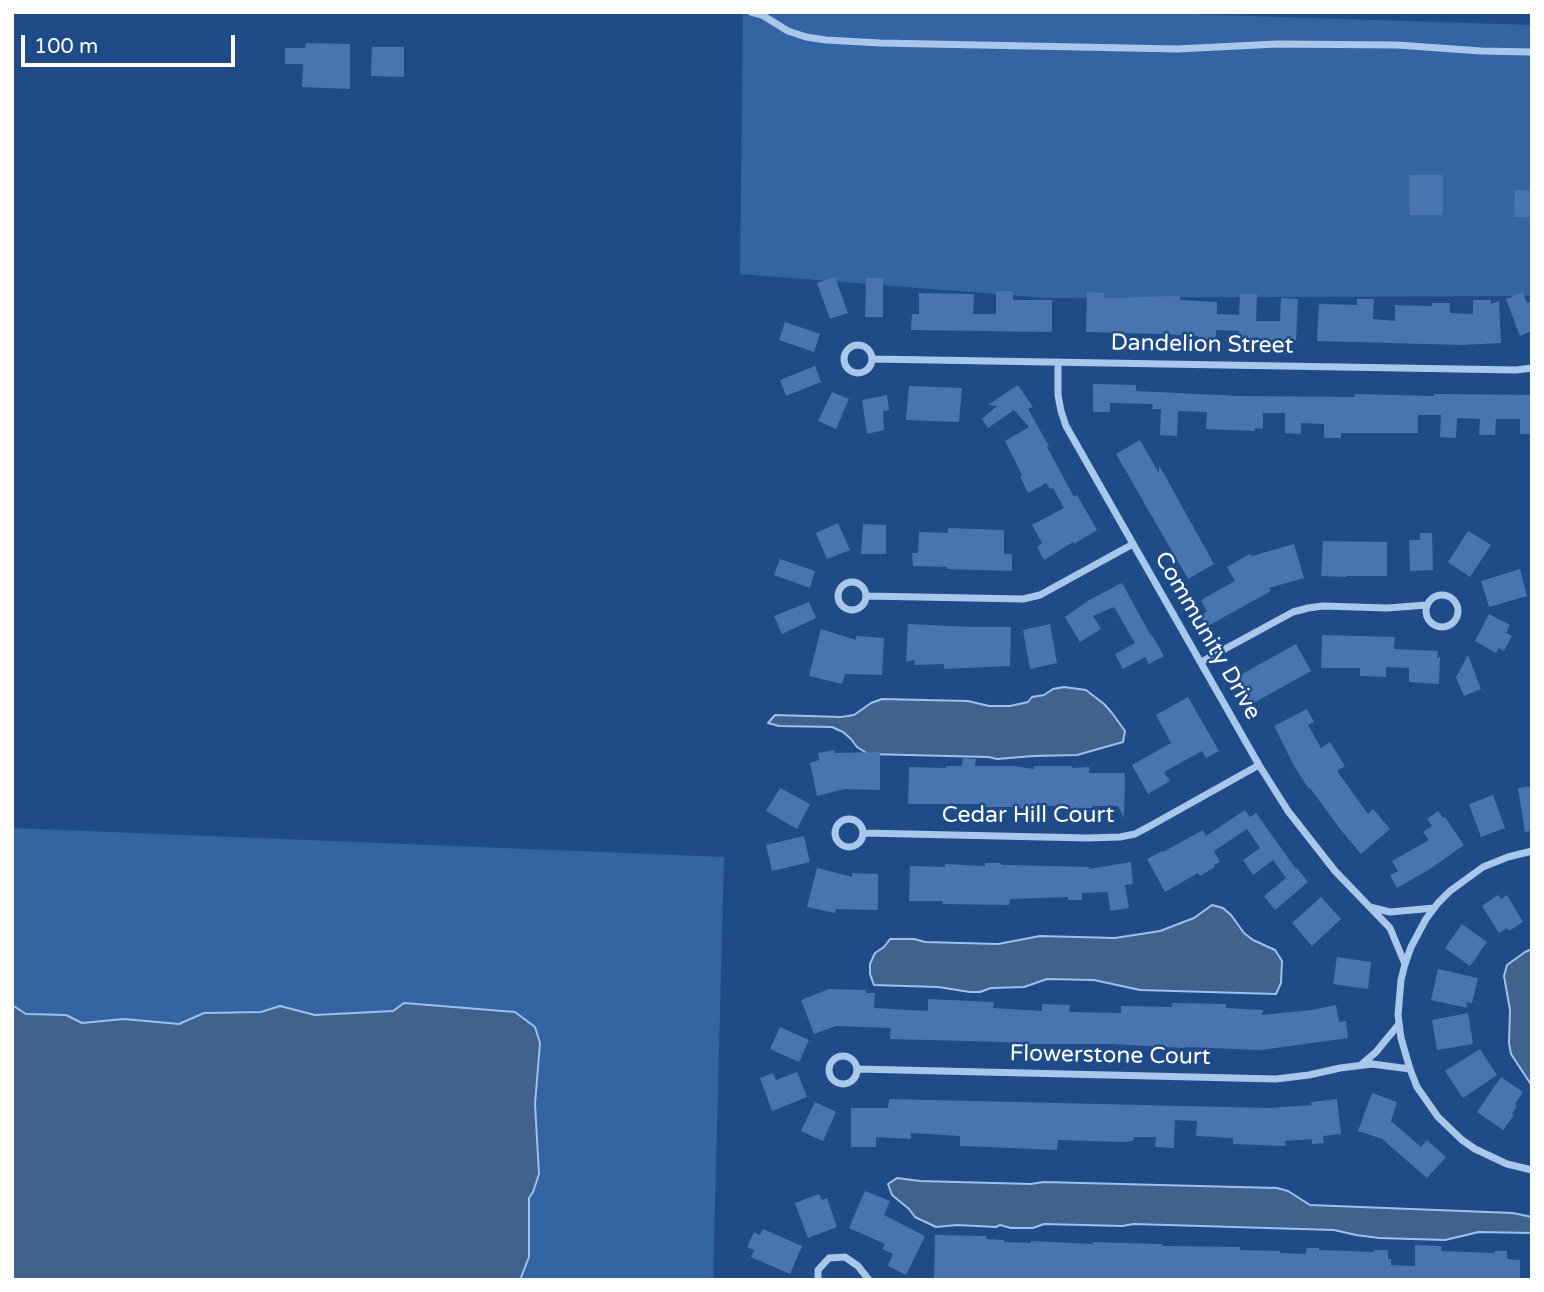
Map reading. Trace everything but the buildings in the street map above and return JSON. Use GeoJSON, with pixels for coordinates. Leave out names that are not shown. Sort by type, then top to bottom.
{"type":"FeatureCollection","features":[{"type":"Feature","properties":{"kind":"street"},"geometry":{"type":"LineString","coordinates":[[751,12],[763,13],[788,31],[806,37],[880,43],[1177,48],[1277,44],[1397,45],[1532,52]]}},
{"type":"Feature","properties":{"kind":"street","name":"Dandelion Street"},"geometry":{"type":"LineString","coordinates":[[872,359],[1516,370],[1532,368]]}},
{"type":"Feature","properties":{"kind":"street","name":"Community Drive"},"geometry":{"type":"LineString","coordinates":[[1058,362],[1058,395],[1066,426],[1259,765],[1288,811],[1335,871],[1390,928],[1405,964]]}},
{"type":"Feature","properties":{"kind":"street"},"geometry":{"type":"LineString","coordinates":[[866,596],[1023,599],[1040,595],[1133,544]]}},
{"type":"Feature","properties":{"kind":"street"},"geometry":{"type":"LineString","coordinates":[[853,582],[862,586],[866,596],[862,606],[851,611],[841,606],[837,595],[842,585],[853,582]]}},
{"type":"Feature","properties":{"kind":"street"},"geometry":{"type":"LineString","coordinates":[[1446,595],[1455,602],[1455,619],[1447,625],[1437,626],[1429,620],[1427,605],[1436,596],[1446,595]]}},
{"type":"Feature","properties":{"kind":"street"},"geometry":{"type":"LineString","coordinates":[[1201,662],[1293,612],[1308,607],[1427,605]]}},
{"type":"Feature","properties":{"kind":"street","name":"Cedar Hill Court"},"geometry":{"type":"LineString","coordinates":[[864,833],[1120,837],[1135,834],[1259,765]]}},
{"type":"Feature","properties":{"kind":"street","name":"Cedar Hill Court"},"geometry":{"type":"LineString","coordinates":[[849,818],[859,823],[864,833],[860,844],[847,848],[837,842],[835,832],[839,823],[849,818]]}},
{"type":"Feature","properties":{"kind":"street"},"geometry":{"type":"LineString","coordinates":[[1532,851],[1508,856],[1483,867],[1450,891],[1434,908],[1411,947],[1399,996],[1402,1045],[1409,1069],[1427,1103],[1462,1140],[1490,1157],[1532,1170]]}},
{"type":"Feature","properties":{"kind":"street"},"geometry":{"type":"LineString","coordinates":[[1369,906],[1390,912],[1434,908]]}},
{"type":"Feature","properties":{"kind":"street"},"geometry":{"type":"LineString","coordinates":[[1361,1065],[1376,1052],[1399,1024]]}},
{"type":"Feature","properties":{"kind":"street","name":"Flowerstone Court"},"geometry":{"type":"LineString","coordinates":[[843,1056],[853,1059],[857,1069],[856,1076],[846,1084],[835,1082],[830,1073],[834,1060],[843,1056]]}},
{"type":"Feature","properties":{"kind":"street","name":"Flowerstone Court"},"geometry":{"type":"LineString","coordinates":[[857,1069],[1276,1079],[1372,1064],[1409,1069]]}},
{"type":"Feature","properties":{"kind":"street"},"geometry":{"type":"LineString","coordinates":[[818,1280],[818,1270],[829,1258],[845,1257],[858,1266],[869,1280]]}},
{"type":"Feature","properties":{"kind":"shaded area"},"geometry":{"type":"Polygon","coordinates":[[[743,12],[1122,12],[1532,25],[1532,296],[1047,298],[740,274],[743,12]]]}},
{"type":"Feature","properties":{"kind":"shaded area"},"geometry":{"type":"Polygon","coordinates":[[[1064,687],[1086,690],[1104,704],[1125,731],[1123,742],[1077,755],[997,759],[868,754],[843,732],[832,727],[779,726],[768,723],[775,715],[854,715],[882,699],[968,701],[989,706],[1010,706],[1028,702],[1032,697],[1064,687]]]}},
{"type":"Feature","properties":{"kind":"shaded area"},"geometry":{"type":"Polygon","coordinates":[[[12,828],[724,857],[713,1280],[520,1280],[529,1257],[529,1198],[539,1174],[535,1104],[539,1062],[515,1012],[393,1011],[315,1015],[280,1006],[261,1012],[204,1013],[179,1024],[124,1019],[82,1023],[66,1015],[26,1014],[12,1005],[12,828]]]}},
{"type":"Feature","properties":{"kind":"shaded area"},"geometry":{"type":"Polygon","coordinates":[[[1212,905],[1223,908],[1253,940],[1275,950],[1282,961],[1281,983],[1276,994],[1140,990],[1094,980],[1047,979],[1024,987],[970,992],[938,987],[874,985],[870,974],[870,964],[875,953],[890,939],[998,944],[1040,936],[1115,938],[1160,931],[1194,918],[1212,905]]]}},
{"type":"Feature","properties":{"kind":"shaded area"},"geometry":{"type":"Polygon","coordinates":[[[1532,949],[1532,1086],[1511,1054],[1510,1010],[1504,976],[1507,965],[1532,949]]]}},
{"type":"Feature","properties":{"kind":"shaded area"},"geometry":{"type":"Polygon","coordinates":[[[404,1003],[515,1012],[535,1027],[540,1043],[535,1104],[539,1174],[529,1198],[529,1257],[520,1280],[12,1280],[12,1005],[26,1014],[66,1015],[82,1023],[124,1019],[179,1024],[204,1013],[261,1012],[280,1006],[315,1015],[393,1011],[404,1003]]]}},
{"type":"Feature","properties":{"kind":"shaded area"},"geometry":{"type":"Polygon","coordinates":[[[897,1178],[1031,1184],[1043,1182],[1277,1188],[1288,1191],[1310,1205],[1513,1213],[1532,1217],[1532,1233],[1479,1232],[1445,1240],[1379,1238],[1334,1230],[1134,1224],[1044,1224],[1033,1228],[1000,1225],[936,1227],[915,1217],[892,1195],[888,1184],[897,1178]]]}}]}
